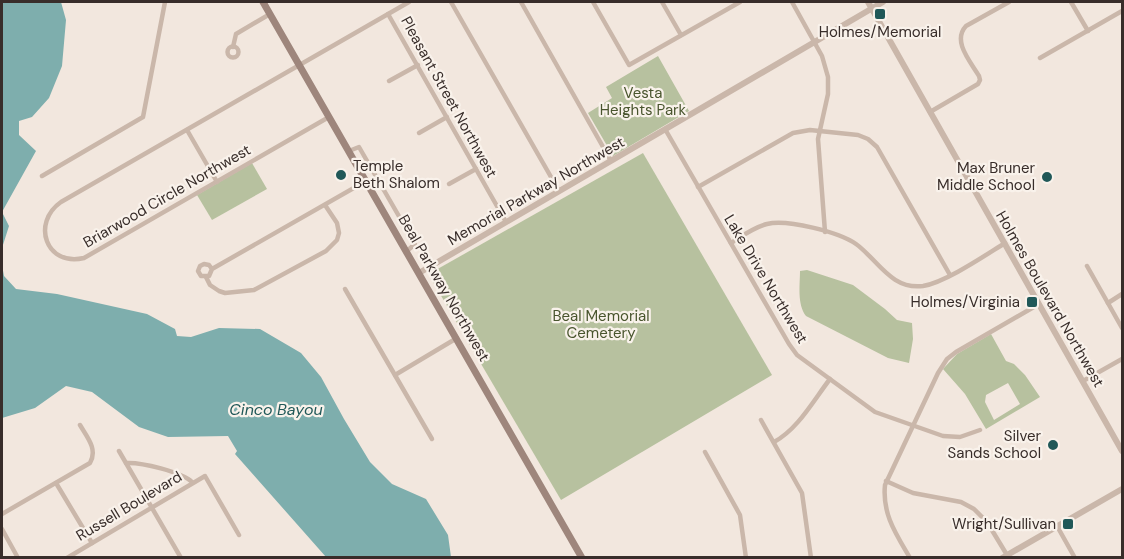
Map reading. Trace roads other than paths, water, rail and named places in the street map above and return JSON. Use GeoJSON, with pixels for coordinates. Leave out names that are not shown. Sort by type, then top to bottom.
{"type":"FeatureCollection","features":[{"type":"Feature","properties":{"kind":"main road","name":"Beal Parkway Northwest"},"geometry":{"type":"LineString","coordinates":[[262,2],[582,558]]}},
{"type":"Feature","properties":{"kind":"street"},"geometry":{"type":"LineString","coordinates":[[42,176],[143,117],[165,2]]}},
{"type":"Feature","properties":{"kind":"street","name":"Briarwood Circle Northwest"},"geometry":{"type":"LineString","coordinates":[[329,117],[84,258],[64,258],[49,246],[45,238],[44,226],[49,213],[57,205],[409,2]]}},
{"type":"Feature","properties":{"kind":"street"},"geometry":{"type":"LineString","coordinates":[[451,2],[559,191]]}},
{"type":"Feature","properties":{"kind":"street"},"geometry":{"type":"LineString","coordinates":[[521,2],[611,161]]}},
{"type":"Feature","properties":{"kind":"street"},"geometry":{"type":"LineString","coordinates":[[593,2],[629,65],[681,36],[732,3],[740,2]]}},
{"type":"Feature","properties":{"kind":"street"},"geometry":{"type":"LineString","coordinates":[[662,2],[681,36]]}},
{"type":"Feature","properties":{"kind":"street"},"geometry":{"type":"LineString","coordinates":[[792,2],[814,41],[825,64],[828,77],[828,94],[818,139],[825,232]]}},
{"type":"Feature","properties":{"kind":"street","name":"Holmes Boulevard Northwest"},"geometry":{"type":"LineString","coordinates":[[868,2],[1122,451]]}},
{"type":"Feature","properties":{"kind":"street","name":"Memorial Parkway Northwest"},"geometry":{"type":"LineString","coordinates":[[419,273],[883,2]]}},
{"type":"Feature","properties":{"kind":"street"},"geometry":{"type":"LineString","coordinates":[[930,112],[978,84],[979,76],[960,41],[961,32],[966,26],[1009,2]]}},
{"type":"Feature","properties":{"kind":"street"},"geometry":{"type":"LineString","coordinates":[[1071,2],[1088,31]]}},
{"type":"Feature","properties":{"kind":"street"},"geometry":{"type":"LineString","coordinates":[[1040,58],[1122,11]]}},
{"type":"Feature","properties":{"kind":"street"},"geometry":{"type":"LineString","coordinates":[[233,47],[236,34],[270,14]]}},
{"type":"Feature","properties":{"kind":"street","name":"Pleasant Street Northwest"},"geometry":{"type":"LineString","coordinates":[[388,14],[506,222]]}},
{"type":"Feature","properties":{"kind":"street"},"geometry":{"type":"LineString","coordinates":[[389,81],[418,65]]}},
{"type":"Feature","properties":{"kind":"street"},"geometry":{"type":"LineString","coordinates":[[419,133],[447,117]]}},
{"type":"Feature","properties":{"kind":"street","name":"Lake Drive Northwest"},"geometry":{"type":"LineString","coordinates":[[665,129],[789,344],[797,354],[868,408],[936,435],[951,437],[967,435],[980,429]]}},
{"type":"Feature","properties":{"kind":"street"},"geometry":{"type":"LineString","coordinates":[[187,130],[217,182]]}},
{"type":"Feature","properties":{"kind":"street"},"geometry":{"type":"LineString","coordinates":[[698,187],[788,134],[804,130],[862,136],[874,144],[950,275]]}},
{"type":"Feature","properties":{"kind":"street"},"geometry":{"type":"LineString","coordinates":[[349,151],[359,147],[415,244],[407,251]]}},
{"type":"Feature","properties":{"kind":"street"},"geometry":{"type":"LineString","coordinates":[[449,184],[476,169]]}},
{"type":"Feature","properties":{"kind":"street"},"geometry":{"type":"LineString","coordinates":[[206,277],[211,274],[212,269],[366,181]]}},
{"type":"Feature","properties":{"kind":"street"},"geometry":{"type":"LineString","coordinates":[[212,269],[207,264],[200,266],[199,274],[206,277],[210,285],[219,291],[254,290],[326,251],[342,238],[337,222],[325,205]]}},
{"type":"Feature","properties":{"kind":"street"},"geometry":{"type":"LineString","coordinates":[[730,243],[754,229],[769,224],[789,224],[825,232],[855,243],[885,273],[904,284],[924,285],[950,275],[1005,243]]}},
{"type":"Feature","properties":{"kind":"street"},"geometry":{"type":"LineString","coordinates":[[1087,266],[1122,328]]}},
{"type":"Feature","properties":{"kind":"street"},"geometry":{"type":"LineString","coordinates":[[345,289],[432,439]]}},
{"type":"Feature","properties":{"kind":"street"},"geometry":{"type":"LineString","coordinates":[[1108,303],[1122,294]]}},
{"type":"Feature","properties":{"kind":"street"},"geometry":{"type":"LineString","coordinates":[[910,558],[885,510],[886,481],[938,373],[947,359],[959,350],[1039,304]]}},
{"type":"Feature","properties":{"kind":"street"},"geometry":{"type":"LineString","coordinates":[[395,375],[457,338]]}},
{"type":"Feature","properties":{"kind":"street"},"geometry":{"type":"LineString","coordinates":[[1083,381],[1122,359]]}},
{"type":"Feature","properties":{"kind":"street"},"geometry":{"type":"LineString","coordinates":[[774,442],[786,436],[830,380]]}},
{"type":"Feature","properties":{"kind":"street"},"geometry":{"type":"LineString","coordinates":[[761,420],[804,498],[811,558]]}},
{"type":"Feature","properties":{"kind":"street"},"geometry":{"type":"LineString","coordinates":[[2,514],[87,465],[94,455],[93,449],[80,425]]}},
{"type":"Feature","properties":{"kind":"street"},"geometry":{"type":"LineString","coordinates":[[119,451],[181,558]]}},
{"type":"Feature","properties":{"kind":"street"},"geometry":{"type":"LineString","coordinates":[[705,452],[740,515],[746,558]]}},
{"type":"Feature","properties":{"kind":"street"},"geometry":{"type":"LineString","coordinates":[[126,463],[137,463],[186,477],[192,482]]}},
{"type":"Feature","properties":{"kind":"street","name":"Russell Boulevard"},"geometry":{"type":"LineString","coordinates":[[67,558],[204,476],[239,535]]}},
{"type":"Feature","properties":{"kind":"street"},"geometry":{"type":"LineString","coordinates":[[886,481],[913,493],[961,502],[974,509],[987,522],[1004,556],[1122,489]]}},
{"type":"Feature","properties":{"kind":"street"},"geometry":{"type":"LineString","coordinates":[[56,483],[92,543]]}},
{"type":"Feature","properties":{"kind":"street"},"geometry":{"type":"LineString","coordinates":[[1057,526],[1075,558]]}},
{"type":"Feature","properties":{"kind":"street"},"geometry":{"type":"LineString","coordinates":[[2,529],[18,558]]}},
{"type":"Feature","properties":{"kind":"water"},"geometry":{"type":"Polygon","coordinates":[[[2,2],[61,2],[66,20],[62,66],[49,98],[32,117],[19,121],[19,135],[36,151],[2,212],[2,2]]]}},
{"type":"Feature","properties":{"kind":"water"},"geometry":{"type":"Polygon","coordinates":[[[2,212],[9,226],[2,248],[2,212]]]}},
{"type":"Feature","properties":{"kind":"water","name":"Cinco Bayou"},"geometry":{"type":"Polygon","coordinates":[[[2,265],[4,276],[16,289],[57,294],[147,314],[175,329],[177,336],[191,337],[219,328],[260,329],[301,353],[321,377],[370,462],[392,484],[426,499],[448,535],[451,557],[326,557],[235,454],[237,451],[228,436],[168,437],[139,427],[92,392],[66,386],[35,408],[2,418],[2,265]]]}},
{"type":"Feature","properties":{"kind":"place","name":"Holmes/Memorial"},"geometry":{"type":"Point","coordinates":[880,14]}},
{"type":"Feature","properties":{"kind":"place","name":"Temple Beth Shalom"},"geometry":{"type":"Point","coordinates":[341,175]}},
{"type":"Feature","properties":{"kind":"place","name":"Max Bruner Middle School"},"geometry":{"type":"Point","coordinates":[1047,177]}},
{"type":"Feature","properties":{"kind":"place","name":"Holmes/Virginia"},"geometry":{"type":"Point","coordinates":[1032,302]}},
{"type":"Feature","properties":{"kind":"place","name":"Silver Sands School"},"geometry":{"type":"Point","coordinates":[1053,445]}},
{"type":"Feature","properties":{"kind":"place","name":"Wright/Sullivan"},"geometry":{"type":"Point","coordinates":[1068,524]}},
{"type":"Feature","properties":{"kind":"park label","name":"Vesta Heights Park"},"geometry":{"type":"Point","coordinates":[643,102]}},
{"type":"Feature","properties":{"kind":"park label","name":"Beal Memorial Cemetery"},"geometry":{"type":"Point","coordinates":[601,324]}}]}
